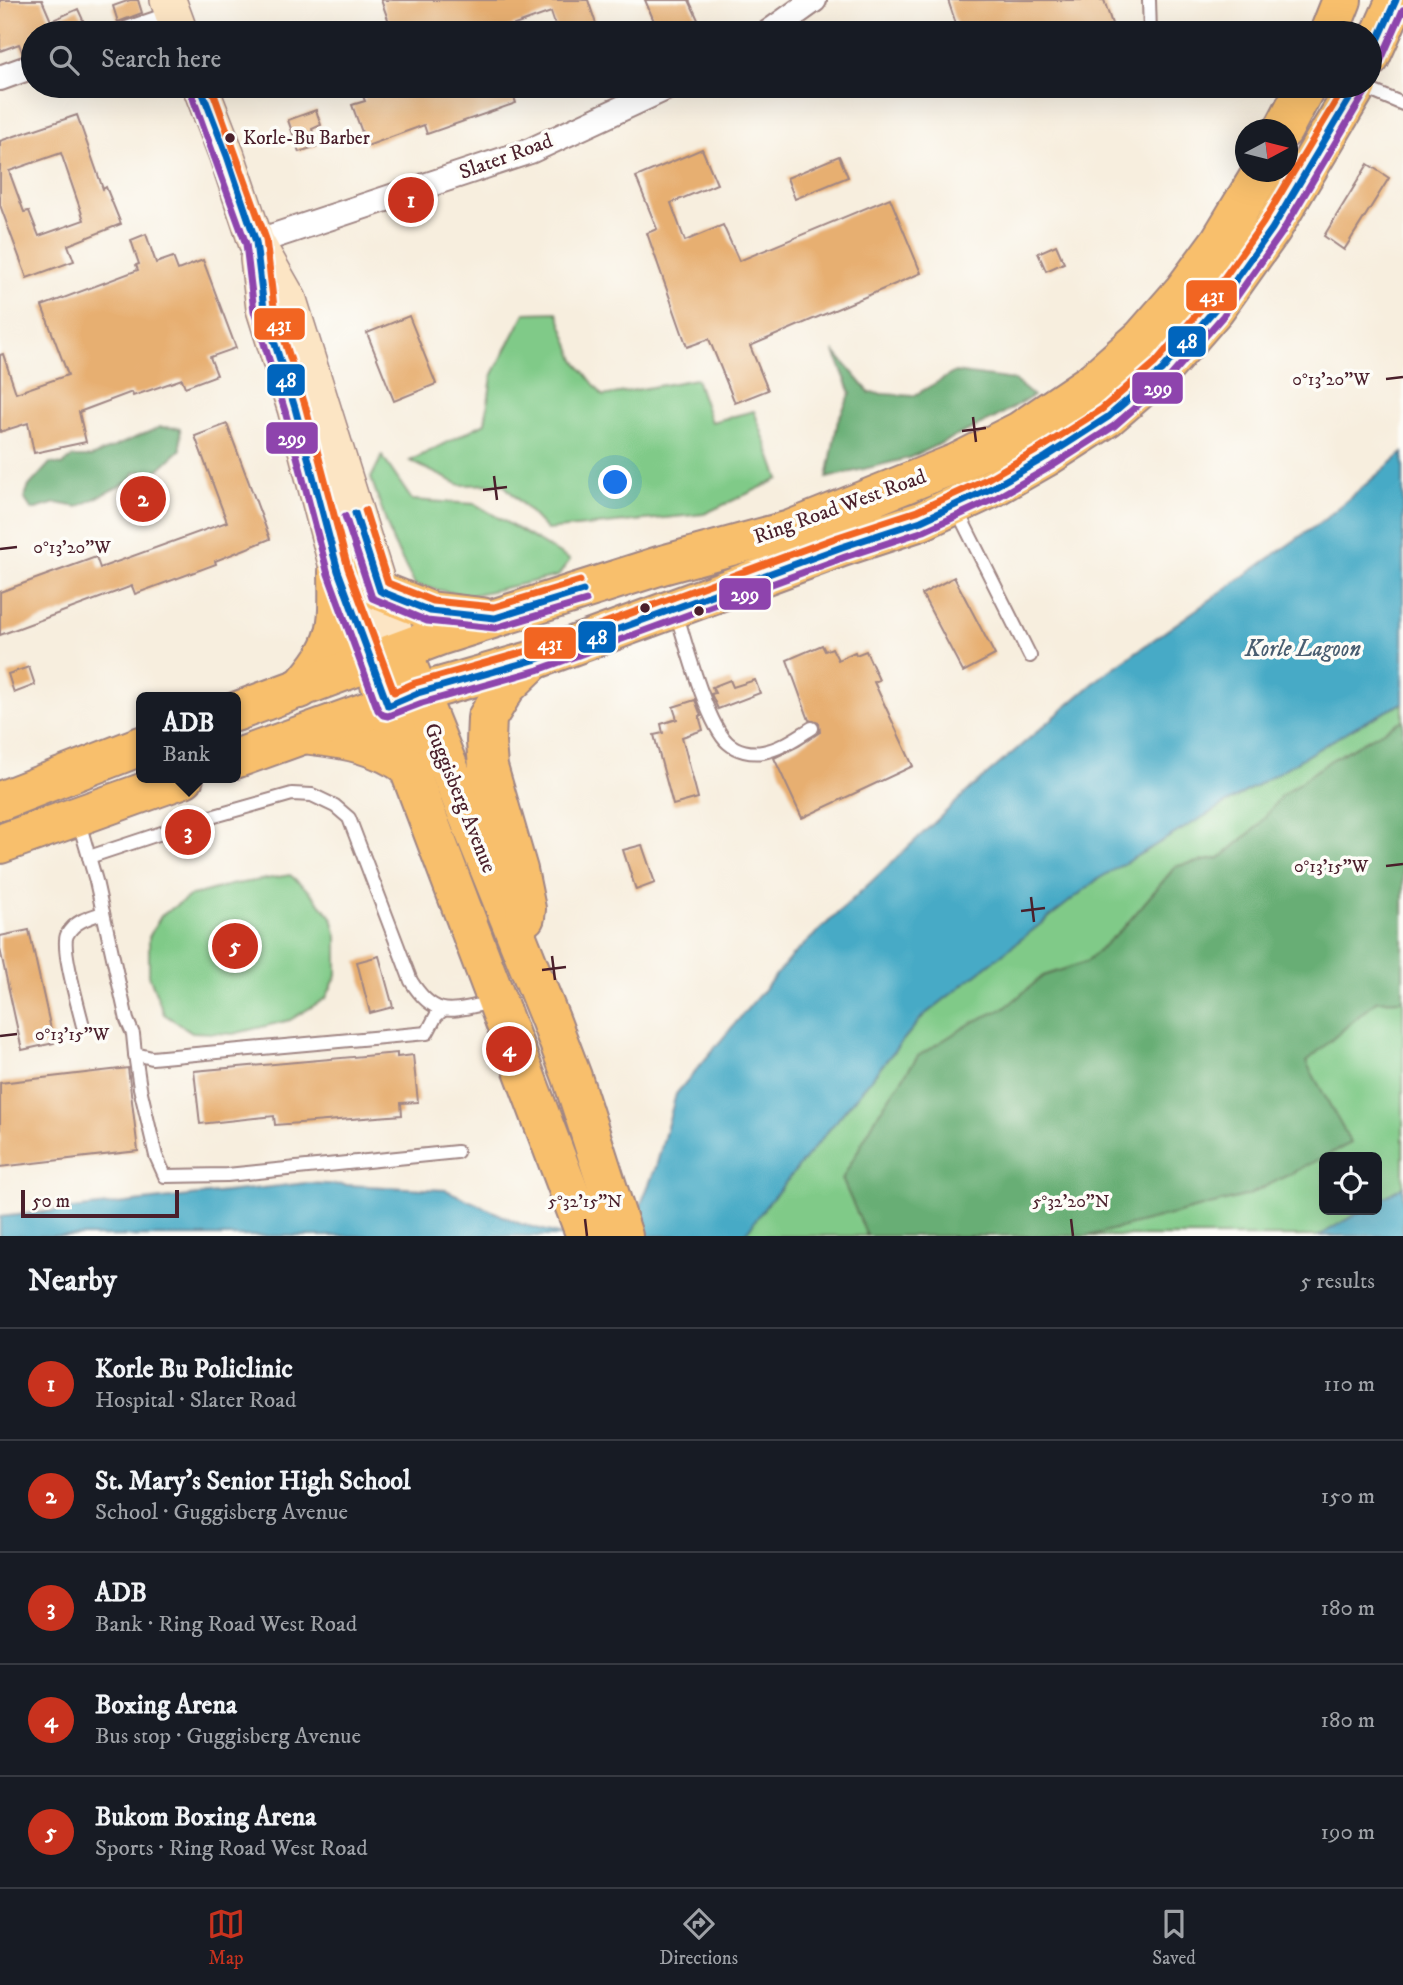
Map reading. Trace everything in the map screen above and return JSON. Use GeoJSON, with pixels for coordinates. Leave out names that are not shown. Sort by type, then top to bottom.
{"type":"FeatureCollection","features":[{"type":"Feature","properties":{"kind":"main road"},"geometry":{"type":"LineString","coordinates":[[1334,21],[1342,0]]}},
{"type":"Feature","properties":{"kind":"main road"},"geometry":{"type":"LineString","coordinates":[[1382,31],[1396,0]]}},
{"type":"Feature","properties":{"kind":"main road","name":"Guggisberg Avenue"},"geometry":{"type":"LineString","coordinates":[[205,98],[256,242],[289,300],[380,591],[398,678],[408,766],[498,1002],[602,1228]]}},
{"type":"Feature","properties":{"kind":"main road"},"geometry":{"type":"LineString","coordinates":[[1289,119],[1300,98]]}},
{"type":"Feature","properties":{"kind":"main road","name":"Ring Road West Road"},"geometry":{"type":"LineString","coordinates":[[241,710],[300,689],[534,660],[921,521],[992,488],[1108,417],[1162,370],[1216,309],[1272,229],[1351,98]]}},
{"type":"Feature","properties":{"kind":"main road","name":"Ring Road West Road"},"geometry":{"type":"LineString","coordinates":[[241,758],[305,735],[495,618],[662,565],[790,530],[957,463],[1020,430],[1091,383],[1142,338],[1184,290],[1220,241],[1256,182]]}},
{"type":"Feature","properties":{"kind":"main road","name":"Guggisberg Avenue"},"geometry":{"type":"LineString","coordinates":[[256,242],[264,309],[295,408],[338,571],[398,678],[550,1019],[572,1077],[602,1228]]}},
{"type":"Feature","properties":{"kind":"main road"},"geometry":{"type":"LineString","coordinates":[[398,678],[486,636],[790,530]]}},
{"type":"Feature","properties":{"kind":"main road"},"geometry":{"type":"LineString","coordinates":[[300,689],[329,653],[336,634],[338,571]]}},
{"type":"Feature","properties":{"kind":"main road"},"geometry":{"type":"LineString","coordinates":[[380,591],[430,611],[495,618]]}},
{"type":"Feature","properties":{"kind":"main road"},"geometry":{"type":"LineString","coordinates":[[534,660],[506,687],[487,718],[486,742],[488,767],[518,870],[526,909],[523,949],[550,1019]]}},
{"type":"Feature","properties":{"kind":"main road"},"geometry":{"type":"LineString","coordinates":[[305,735],[348,739],[372,746],[408,766]]}},
{"type":"Feature","properties":{"kind":"main road"},"geometry":{"type":"LineString","coordinates":[[0,801],[136,748]]}},
{"type":"Feature","properties":{"kind":"main road"},"geometry":{"type":"LineString","coordinates":[[0,844],[170,783]]}},
{"type":"Feature","properties":{"kind":"street"},"geometry":{"type":"LineString","coordinates":[[785,21],[814,0]]}},
{"type":"Feature","properties":{"kind":"street"},"geometry":{"type":"LineString","coordinates":[[0,78],[21,70]]}},
{"type":"Feature","properties":{"kind":"street","name":"Slater Road"},"geometry":{"type":"LineString","coordinates":[[256,242],[530,151],[644,98]]}},
{"type":"Feature","properties":{"kind":"lane"},"geometry":{"type":"LineString","coordinates":[[1149,0],[1150,21]]}},
{"type":"Feature","properties":{"kind":"lane"},"geometry":{"type":"LineString","coordinates":[[1382,96],[1403,104]]}},
{"type":"Feature","properties":{"kind":"lane"},"geometry":{"type":"LineString","coordinates":[[954,505],[1030,656]]}},
{"type":"Feature","properties":{"kind":"lane"},"geometry":{"type":"LineString","coordinates":[[674,609],[718,731],[728,743],[741,751],[765,752],[812,728]]}},
{"type":"Feature","properties":{"kind":"lane"},"geometry":{"type":"LineString","coordinates":[[89,857],[204,819],[292,794],[312,795],[335,806],[349,818],[411,981],[422,998],[443,1010]]}},
{"type":"Feature","properties":{"kind":"lane"},"geometry":{"type":"LineString","coordinates":[[77,816],[103,913],[127,1020],[133,1034],[140,1088],[156,1156],[165,1176],[227,1175],[457,1152]]}},
{"type":"Feature","properties":{"kind":"lane"},"geometry":{"type":"LineString","coordinates":[[83,1026],[66,954],[66,937],[73,926],[103,913]]}},
{"type":"Feature","properties":{"kind":"lane"},"geometry":{"type":"LineString","coordinates":[[135,1054],[152,1058],[427,1033],[436,1016],[443,1010],[498,1002]]}},
{"type":"Feature","properties":{"kind":"green space"},"geometry":{"type":"Polygon","coordinates":[[[557,312],[575,360],[603,396],[696,379],[711,422],[754,411],[779,479],[704,514],[547,530],[503,484],[460,485],[410,461],[485,423],[492,376],[525,313],[557,312]]]}},
{"type":"Feature","properties":{"kind":"green space"},"geometry":{"type":"Polygon","coordinates":[[[834,351],[870,393],[913,396],[955,372],[1014,380],[1033,396],[993,419],[909,458],[827,478],[838,420],[851,393],[834,351]]]}},
{"type":"Feature","properties":{"kind":"green space"},"geometry":{"type":"Polygon","coordinates":[[[160,427],[180,428],[181,449],[157,471],[135,472],[130,481],[78,507],[56,503],[32,510],[24,498],[29,486],[50,463],[62,465],[73,457],[91,457],[160,427]]]}},
{"type":"Feature","properties":{"kind":"green space"},"geometry":{"type":"Polygon","coordinates":[[[382,456],[412,500],[475,504],[570,560],[558,576],[468,596],[415,585],[393,542],[371,478],[382,456]]]}},
{"type":"Feature","properties":{"kind":"green space"},"geometry":{"type":"Polygon","coordinates":[[[1403,703],[1403,1186],[1382,1199],[1382,1152],[1319,1152],[1319,1215],[1355,1215],[1319,1236],[744,1236],[923,1016],[1098,879],[1357,726],[1403,703]]]}},
{"type":"Feature","properties":{"kind":"green space"},"geometry":{"type":"Polygon","coordinates":[[[1403,720],[1403,1000],[1376,1001],[1306,1062],[1351,1143],[1333,1152],[1319,1152],[1319,1159],[1249,1195],[1088,1236],[867,1236],[842,1179],[877,1116],[918,1056],[973,1022],[1005,1008],[1043,976],[1086,962],[1124,927],[1176,866],[1220,858],[1258,826],[1281,796],[1331,760],[1403,720]]]}},
{"type":"Feature","properties":{"kind":"green space"},"geometry":{"type":"Polygon","coordinates":[[[290,875],[310,892],[332,917],[337,937],[337,975],[326,998],[290,1020],[233,1034],[192,1032],[164,1014],[149,975],[149,937],[161,916],[190,896],[230,885],[290,875]]]}},
{"type":"Feature","properties":{"kind":"water","name":"Korle Lagoon"},"geometry":{"type":"Polygon","coordinates":[[[1403,453],[1403,703],[1357,726],[1098,879],[923,1016],[744,1236],[566,1236],[639,1209],[656,1167],[676,1094],[791,957],[968,791],[1102,676],[1325,519],[1403,453]]]}},
{"type":"Feature","properties":{"kind":"water"},"geometry":{"type":"Polygon","coordinates":[[[306,1183],[446,1190],[521,1224],[566,1236],[0,1236],[0,1217],[306,1183]]]}},
{"type":"Feature","properties":{"kind":"water"},"geometry":{"type":"Polygon","coordinates":[[[1403,1186],[1403,1236],[1319,1236],[1355,1215],[1382,1215],[1382,1199],[1403,1186]]]}},
{"type":"Feature","properties":{"kind":"building"},"geometry":{"type":"Polygon","coordinates":[[[0,0],[42,0],[51,21],[21,21],[21,49],[19,44],[0,51],[0,0]]]}},
{"type":"Feature","properties":{"kind":"building"},"geometry":{"type":"Polygon","coordinates":[[[138,0],[142,13],[118,21],[113,6],[138,0]]]}},
{"type":"Feature","properties":{"kind":"building"},"geometry":{"type":"Polygon","coordinates":[[[381,0],[588,0],[595,21],[554,21],[551,12],[526,21],[389,21],[381,0]]]}},
{"type":"Feature","properties":{"kind":"building"},"geometry":{"type":"Polygon","coordinates":[[[645,0],[689,0],[699,21],[654,21],[645,0]]]}},
{"type":"Feature","properties":{"kind":"building"},"geometry":{"type":"Polygon","coordinates":[[[948,0],[1104,0],[1111,21],[955,21],[948,0]]]}},
{"type":"Feature","properties":{"kind":"building"},"geometry":{"type":"Polygon","coordinates":[[[78,9],[84,21],[51,21],[78,9]]]}},
{"type":"Feature","properties":{"kind":"building"},"geometry":{"type":"Polygon","coordinates":[[[364,98],[514,98],[516,103],[427,134],[424,125],[367,146],[352,105],[365,101],[364,98]]]}},
{"type":"Feature","properties":{"kind":"building"},"geometry":{"type":"Polygon","coordinates":[[[316,110],[321,125],[312,129],[317,146],[299,152],[288,120],[316,110]]]}},
{"type":"Feature","properties":{"kind":"building"},"geometry":{"type":"Polygon","coordinates":[[[77,115],[103,189],[106,187],[121,224],[68,245],[74,261],[27,278],[0,205],[0,141],[77,115]],[[61,153],[9,171],[24,212],[29,211],[39,236],[84,220],[61,153]]]}},
{"type":"Feature","properties":{"kind":"building"},"geometry":{"type":"Polygon","coordinates":[[[702,149],[717,184],[671,203],[685,241],[723,225],[739,261],[890,198],[921,273],[750,346],[768,390],[735,403],[709,339],[687,347],[647,233],[657,229],[636,177],[702,149]]]}},
{"type":"Feature","properties":{"kind":"building"},"geometry":{"type":"Polygon","coordinates":[[[839,156],[848,177],[795,199],[787,178],[839,156]]]}},
{"type":"Feature","properties":{"kind":"building"},"geometry":{"type":"Polygon","coordinates":[[[1368,164],[1389,178],[1344,250],[1324,236],[1368,164]]]}},
{"type":"Feature","properties":{"kind":"building"},"geometry":{"type":"Polygon","coordinates":[[[146,234],[156,263],[173,257],[178,270],[203,260],[236,348],[210,357],[217,375],[185,387],[182,379],[133,396],[132,392],[79,412],[86,442],[34,453],[28,423],[0,432],[0,355],[3,354],[16,393],[68,375],[42,306],[138,270],[136,265],[139,264],[131,240],[146,234]]]}},
{"type":"Feature","properties":{"kind":"building"},"geometry":{"type":"Polygon","coordinates":[[[1056,245],[1064,263],[1046,271],[1038,253],[1056,245]]]}},
{"type":"Feature","properties":{"kind":"building"},"geometry":{"type":"Polygon","coordinates":[[[409,316],[436,384],[394,401],[367,333],[409,316]]]}},
{"type":"Feature","properties":{"kind":"building"},"geometry":{"type":"Polygon","coordinates":[[[227,424],[270,539],[215,561],[216,564],[135,594],[132,586],[0,635],[0,592],[96,557],[100,568],[227,522],[195,436],[227,424]]]}},
{"type":"Feature","properties":{"kind":"building"},"geometry":{"type":"Polygon","coordinates":[[[954,577],[995,655],[963,672],[922,594],[954,577]]]}},
{"type":"Feature","properties":{"kind":"building"},"geometry":{"type":"Polygon","coordinates":[[[822,645],[825,651],[832,648],[838,660],[855,652],[856,655],[866,651],[879,680],[874,682],[913,766],[802,818],[774,758],[820,732],[819,723],[809,720],[787,660],[822,645]]]}},
{"type":"Feature","properties":{"kind":"building"},"geometry":{"type":"Polygon","coordinates":[[[29,667],[35,685],[14,693],[8,674],[29,667]]]}},
{"type":"Feature","properties":{"kind":"building"},"geometry":{"type":"Polygon","coordinates":[[[730,680],[733,687],[755,680],[760,693],[718,709],[711,694],[715,693],[712,687],[730,680]]]}},
{"type":"Feature","properties":{"kind":"building"},"geometry":{"type":"Polygon","coordinates":[[[695,700],[703,730],[682,737],[698,798],[673,805],[654,735],[663,733],[661,724],[677,719],[673,707],[695,700]]]}},
{"type":"Feature","properties":{"kind":"building"},"geometry":{"type":"Polygon","coordinates":[[[642,845],[655,883],[636,890],[623,850],[642,845]]]}},
{"type":"Feature","properties":{"kind":"building"},"geometry":{"type":"Polygon","coordinates":[[[29,930],[54,1043],[22,1050],[0,949],[0,936],[29,930]]]}},
{"type":"Feature","properties":{"kind":"building"},"geometry":{"type":"Polygon","coordinates":[[[379,956],[393,1007],[370,1013],[357,962],[379,956]]]}},
{"type":"Feature","properties":{"kind":"building"},"geometry":{"type":"Polygon","coordinates":[[[397,1053],[397,1057],[413,1055],[418,1102],[401,1103],[402,1115],[275,1125],[274,1116],[200,1124],[194,1071],[397,1053]]]}},
{"type":"Feature","properties":{"kind":"building"},"geometry":{"type":"Polygon","coordinates":[[[128,1068],[138,1151],[0,1167],[0,1083],[128,1068]]]}},
{"type":"Feature","properties":{"kind":"transit line","name":"48"},"geometry":{"type":"LineString","coordinates":[[1382,31],[1396,0]]}},
{"type":"Feature","properties":{"kind":"transit line","name":"299"},"geometry":{"type":"LineString","coordinates":[[1382,57],[1403,10]]}},
{"type":"Feature","properties":{"kind":"transit line","name":"299"},"geometry":{"type":"LineString","coordinates":[[193,98],[246,244],[254,311],[285,411],[328,574],[378,710],[388,716],[422,703],[538,670],[845,557],[924,531],[996,498],[1052,466],[1114,426],[1169,378],[1223,316],[1281,234],[1362,98]]}},
{"type":"Feature","properties":{"kind":"transit line","name":"48"},"geometry":{"type":"LineString","coordinates":[[205,98],[256,242],[264,309],[295,408],[338,571],[388,706],[418,693],[534,660],[842,547],[921,521],[992,488],[1046,457],[1108,417],[1162,370],[1215,309],[1272,229],[1350,98]]}},
{"type":"Feature","properties":{"kind":"transit line","name":"431"},"geometry":{"type":"LineString","coordinates":[[215,98],[266,239],[274,307],[305,405],[348,568],[394,692],[415,683],[531,650],[838,537],[917,511],[987,479],[1041,448],[1102,409],[1155,363],[1207,302],[1263,223],[1338,98]]}},
{"type":"Feature","properties":{"kind":"transit line","name":"431"},"geometry":{"type":"LineString","coordinates":[[365,510],[388,583],[433,601],[494,607],[580,581]]}},
{"type":"Feature","properties":{"kind":"transit line","name":"48"},"geometry":{"type":"LineString","coordinates":[[355,513],[380,591],[430,611],[495,618],[583,591]]}},
{"type":"Feature","properties":{"kind":"transit line","name":"299"},"geometry":{"type":"LineString","coordinates":[[345,516],[372,598],[427,621],[495,628],[586,601]]}},
{"type":"Feature","properties":{"kind":"place","name":"Korle-Bu Barber"},"geometry":{"type":"Point","coordinates":[230,138]}},
{"type":"Feature","properties":{"kind":"place","name":"Korle Bu Policlinic"},"geometry":{"type":"Point","coordinates":[411,200]}},
{"type":"Feature","properties":{"kind":"place","name":"St. Mary's Senior High School"},"geometry":{"type":"Point","coordinates":[143,499]}},
{"type":"Feature","properties":{"kind":"place","name":"ADB"},"geometry":{"type":"Point","coordinates":[188,832]}},
{"type":"Feature","properties":{"kind":"place","name":"Bukom Boxing Arena"},"geometry":{"type":"Point","coordinates":[235,946]}},
{"type":"Feature","properties":{"kind":"place","name":"Boxing Arena"},"geometry":{"type":"Point","coordinates":[509,1049]}}]}
